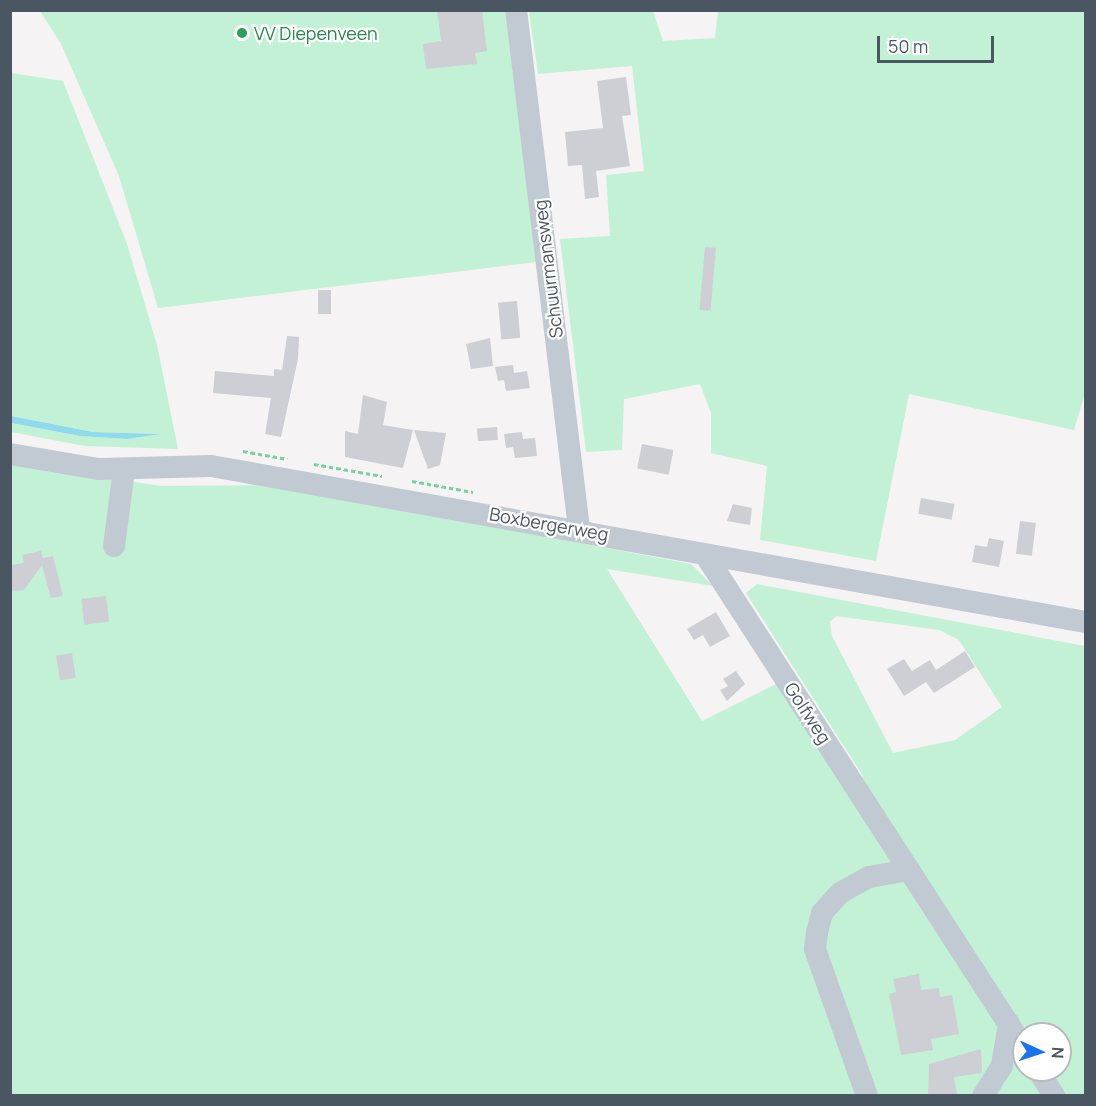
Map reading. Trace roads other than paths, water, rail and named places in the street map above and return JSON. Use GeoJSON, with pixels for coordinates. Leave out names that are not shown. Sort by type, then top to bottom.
{"type":"FeatureCollection","features":[{"type":"Feature","properties":{"kind":"street","name":"Schuurmansweg"},"geometry":{"type":"LineString","coordinates":[[516,10],[579,528]]}},
{"type":"Feature","properties":{"kind":"street","name":"Boxbergerweg"},"geometry":{"type":"LineString","coordinates":[[10,454],[124,470],[211,466],[579,528],[706,556],[1086,622]]}},
{"type":"Feature","properties":{"kind":"street"},"geometry":{"type":"LineString","coordinates":[[114,546],[124,470]]}},
{"type":"Feature","properties":{"kind":"street","name":"Golfweg"},"geometry":{"type":"LineString","coordinates":[[706,556],[1012,1029]]}},
{"type":"Feature","properties":{"kind":"street"},"geometry":{"type":"LineString","coordinates":[[867,1095],[815,949],[817,932],[822,913],[840,893],[869,877],[909,870]]}},
{"type":"Feature","properties":{"kind":"street"},"geometry":{"type":"LineString","coordinates":[[983,1095],[1002,1065],[1009,1024]]}},
{"type":"Feature","properties":{"kind":"street"},"geometry":{"type":"LineString","coordinates":[[1046,1082],[1054,1095]]}},
{"type":"Feature","properties":{"kind":"water"},"geometry":{"type":"Polygon","coordinates":[[[11,416],[93,432],[161,434],[127,439],[80,436],[11,423],[11,416]]]}},
{"type":"Feature","properties":{"kind":"place","name":"VV Diepenveen"},"geometry":{"type":"Point","coordinates":[242,33]}}]}
